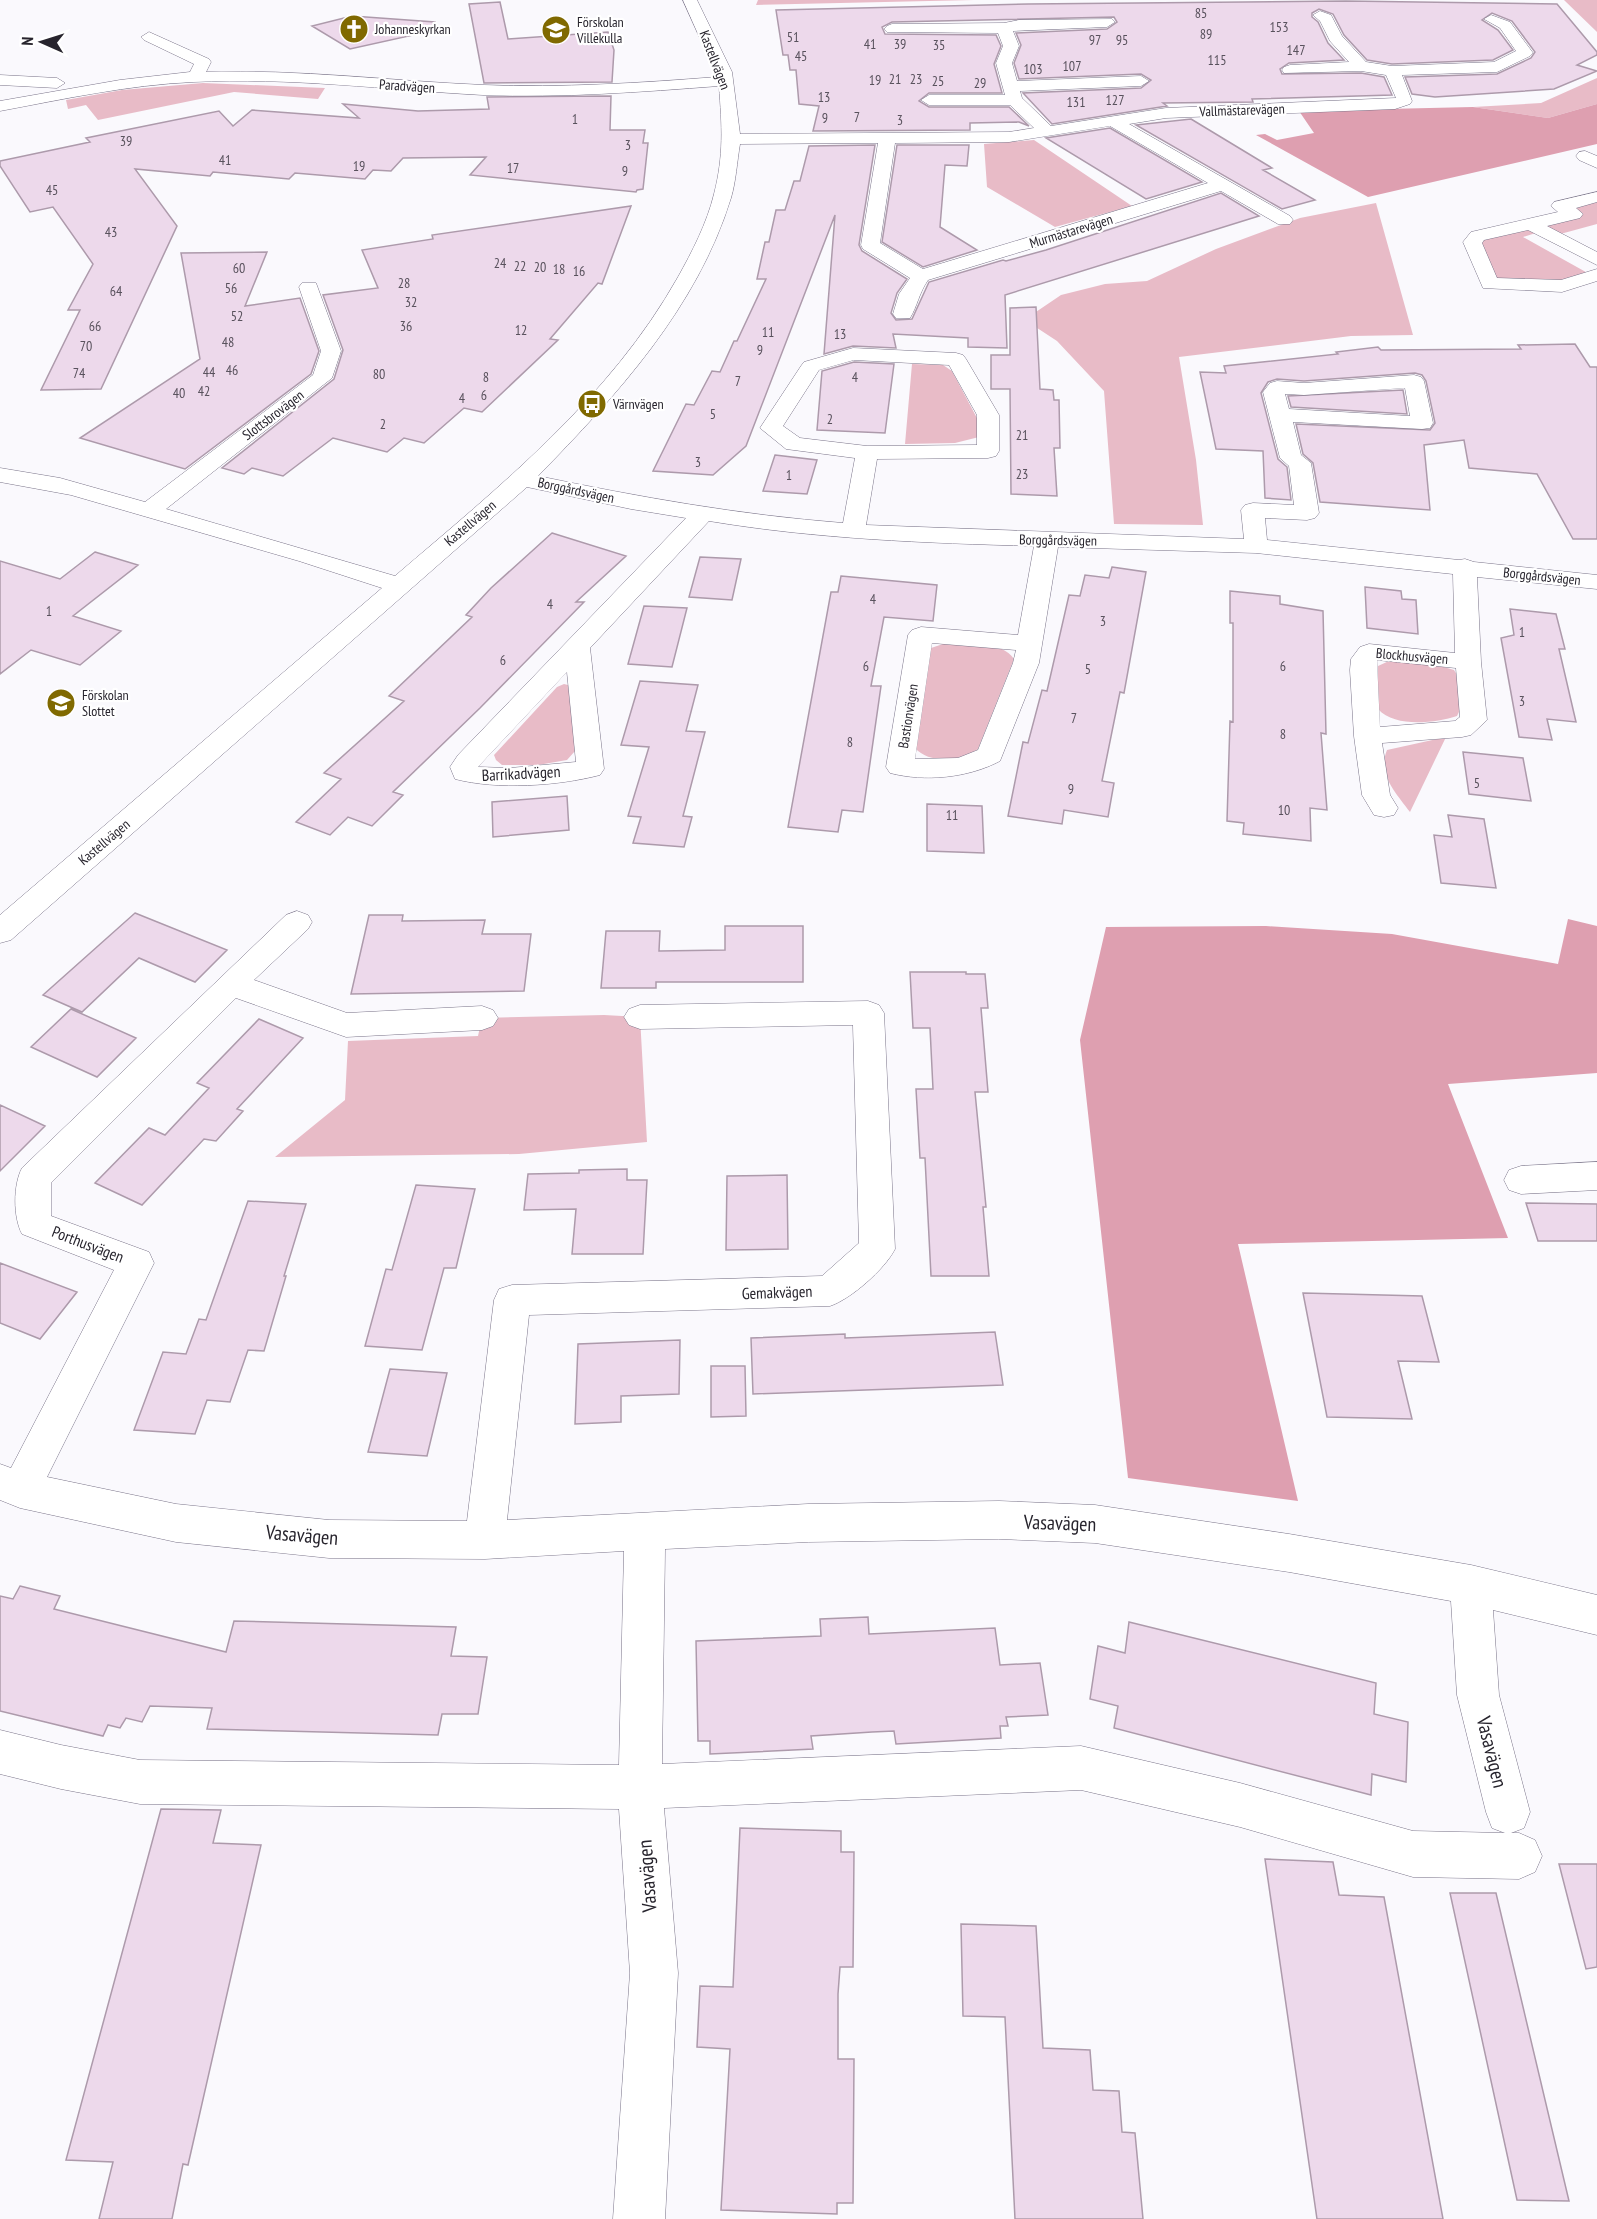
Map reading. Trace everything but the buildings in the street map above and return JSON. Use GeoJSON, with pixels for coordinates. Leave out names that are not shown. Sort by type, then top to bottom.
{"type":"FeatureCollection","features":[{"type":"Feature","properties":{"kind":"street","name":"Kastellvägen"},"geometry":{"type":"LineString","coordinates":[[0,932],[397,585],[522,479],[555,446],[634,357],[676,301],[704,247],[721,201],[733,140],[726,81],[690,0]]}},
{"type":"Feature","properties":{"kind":"street"},"geometry":{"type":"LineString","coordinates":[[1320,15],[1326,18],[1335,38],[1361,66]]}},
{"type":"Feature","properties":{"kind":"street"},"geometry":{"type":"LineString","coordinates":[[1290,70],[1361,66],[1392,71],[1497,67],[1525,53],[1504,25],[1491,19]]}},
{"type":"Feature","properties":{"kind":"street"},"geometry":{"type":"LineString","coordinates":[[892,29],[1004,28],[1019,25],[1107,22]]}},
{"type":"Feature","properties":{"kind":"street"},"geometry":{"type":"LineString","coordinates":[[1004,28],[1011,46],[1004,63],[1012,93],[1047,131]]}},
{"type":"Feature","properties":{"kind":"street"},"geometry":{"type":"LineString","coordinates":[[149,38],[203,62],[195,77]]}},
{"type":"Feature","properties":{"kind":"street","name":"Vallmästarevägen"},"geometry":{"type":"LineString","coordinates":[[733,140],[984,138],[1047,131],[1166,112],[1404,102],[1404,97],[1392,71]]}},
{"type":"Feature","properties":{"kind":"street","name":"Paradvägen"},"geometry":{"type":"LineString","coordinates":[[0,106],[88,88],[195,77],[278,78],[511,90],[726,81]]}},
{"type":"Feature","properties":{"kind":"street","name":"Paradvägen"},"geometry":{"type":"LineString","coordinates":[[0,80],[64,83],[88,88]]}},
{"type":"Feature","properties":{"kind":"street"},"geometry":{"type":"LineString","coordinates":[[929,100],[1012,93],[1078,82],[1141,81]]}},
{"type":"Feature","properties":{"kind":"street"},"geometry":{"type":"LineString","coordinates":[[1113,121],[1284,220]]}},
{"type":"Feature","properties":{"kind":"street"},"geometry":{"type":"LineString","coordinates":[[887,139],[870,245],[921,276],[909,294],[903,314]]}},
{"type":"Feature","properties":{"kind":"street","name":"Murmästarevägen"},"geometry":{"type":"LineString","coordinates":[[921,276],[1221,185]]}},
{"type":"Feature","properties":{"kind":"street"},"geometry":{"type":"LineString","coordinates":[[1597,197],[1560,206],[1574,214],[1478,236],[1472,242],[1490,284],[1562,286],[1597,275]]}},
{"type":"Feature","properties":{"kind":"street"},"geometry":{"type":"LineString","coordinates":[[1530,224],[1597,259]]}},
{"type":"Feature","properties":{"kind":"street","name":"Slottsbrovägen"},"geometry":{"type":"LineString","coordinates":[[148,510],[322,378],[331,351],[309,287]]}},
{"type":"Feature","properties":{"kind":"street"},"geometry":{"type":"LineString","coordinates":[[853,354],[956,359],[988,415],[988,451],[867,453],[794,444],[771,428],[811,366],[853,354]]}},
{"type":"Feature","properties":{"kind":"street"},"geometry":{"type":"LineString","coordinates":[[1256,546],[1253,510],[1307,513],[1300,464],[1291,458],[1274,392],[1277,387],[1304,389],[1413,381],[1422,423],[1280,415]]}},
{"type":"Feature","properties":{"kind":"street"},"geometry":{"type":"LineString","coordinates":[[853,531],[867,453]]}},
{"type":"Feature","properties":{"kind":"street"},"geometry":{"type":"LineString","coordinates":[[0,475],[78,487],[148,510],[343,566],[397,585]]}},
{"type":"Feature","properties":{"kind":"street","name":"Borggårdsvägen"},"geometry":{"type":"LineString","coordinates":[[522,479],[631,502],[769,524],[898,535],[1256,546],[1465,566],[1597,582]]}},
{"type":"Feature","properties":{"kind":"street","name":"Barrikadvägen"},"geometry":{"type":"LineString","coordinates":[[577,648],[590,769],[507,776],[465,774],[468,761],[703,514]]}},
{"type":"Feature","properties":{"kind":"street","name":"Bastionvägen"},"geometry":{"type":"LineString","coordinates":[[1030,643],[921,635],[900,767],[931,769],[963,765],[978,762],[990,754],[1026,663],[1030,643],[1047,540]]}},
{"type":"Feature","properties":{"kind":"street","name":"Blockhusvägen"},"geometry":{"type":"LineString","coordinates":[[1367,736],[1462,729],[1474,720],[1468,662],[1465,566]]}},
{"type":"Feature","properties":{"kind":"street","name":"Blockhusvägen"},"geometry":{"type":"LineString","coordinates":[[1384,808],[1376,795],[1367,736],[1364,659],[1369,652],[1468,662]]}},
{"type":"Feature","properties":{"kind":"street","name":"Porthusvägen"},"geometry":{"type":"LineString","coordinates":[[10,1486],[136,1263],[34,1224],[34,1178],[297,922]]}},
{"type":"Feature","properties":{"kind":"street"},"geometry":{"type":"LineString","coordinates":[[231,984],[346,1025],[483,1018]]}},
{"type":"Feature","properties":{"kind":"street","name":"Gemakvägen"},"geometry":{"type":"LineString","coordinates":[[485,1540],[512,1300],[830,1291],[877,1249],[868,1013],[640,1017]]}},
{"type":"Feature","properties":{"kind":"street"},"geometry":{"type":"LineString","coordinates":[[1521,1180],[1597,1176]]}},
{"type":"Feature","properties":{"kind":"street","name":"Vasavägen"},"geometry":{"type":"LineString","coordinates":[[10,1486],[176,1523],[330,1539],[485,1540],[808,1523],[999,1520],[1095,1524],[1289,1553],[1471,1585],[1597,1615]]}},
{"type":"Feature","properties":{"kind":"street","name":"Vasavägen"},"geometry":{"type":"LineString","coordinates":[[639,2219],[654,1973],[640,1787],[645,1533]]}},
{"type":"Feature","properties":{"kind":"street","name":"Vasavägen"},"geometry":{"type":"LineString","coordinates":[[1471,1585],[1478,1695],[1508,1812]]}},
{"type":"Feature","properties":{"kind":"street"},"geometry":{"type":"LineString","coordinates":[[0,1752],[61,1767],[140,1782],[640,1787],[1081,1768],[1240,1805],[1413,1854],[1519,1856]]}},
{"type":"Feature","properties":{"kind":"shaded area"},"geometry":{"type":"Polygon","coordinates":[[[758,0],[974,0],[756,5],[758,0]]]}},
{"type":"Feature","properties":{"kind":"shaded area"},"geometry":{"type":"Polygon","coordinates":[[[1564,0],[1597,0],[1597,32],[1564,0]]]}},
{"type":"Feature","properties":{"kind":"shaded area"},"geometry":{"type":"Polygon","coordinates":[[[1597,78],[1597,104],[1548,118],[1473,107],[1541,103],[1597,78]]]}},
{"type":"Feature","properties":{"kind":"shaded area"},"geometry":{"type":"Polygon","coordinates":[[[203,83],[325,88],[318,99],[234,92],[98,120],[86,105],[68,109],[66,100],[122,90],[203,83]]]}},
{"type":"Feature","properties":{"kind":"shaded area"},"geometry":{"type":"Polygon","coordinates":[[[1597,104],[1597,144],[1368,197],[1256,135],[1265,134],[1277,140],[1314,133],[1299,111],[1473,107],[1548,118],[1597,104]]]}},
{"type":"Feature","properties":{"kind":"shaded area"},"geometry":{"type":"Polygon","coordinates":[[[1034,140],[1132,206],[1055,227],[987,187],[984,144],[1034,140]]]}},
{"type":"Feature","properties":{"kind":"shaded area"},"geometry":{"type":"Polygon","coordinates":[[[1597,197],[1597,224],[1553,236],[1542,231],[1523,237],[1593,276],[1562,286],[1490,284],[1478,236],[1573,214],[1560,206],[1597,197]]]}},
{"type":"Feature","properties":{"kind":"shaded area"},"geometry":{"type":"Polygon","coordinates":[[[1376,203],[1413,335],[1351,336],[1179,357],[1196,460],[1203,525],[1114,524],[1104,391],[1057,341],[1028,322],[1027,318],[1061,295],[1105,284],[1147,281],[1216,249],[1300,218],[1376,203]]]}},
{"type":"Feature","properties":{"kind":"shaded area"},"geometry":{"type":"Polygon","coordinates":[[[912,364],[943,365],[952,371],[978,420],[979,437],[955,443],[905,444],[912,364]]]}},
{"type":"Feature","properties":{"kind":"shaded area"},"geometry":{"type":"Polygon","coordinates":[[[946,643],[993,646],[1008,653],[1014,659],[978,749],[963,757],[937,759],[928,757],[915,748],[931,648],[946,643]]]}},
{"type":"Feature","properties":{"kind":"shaded area"},"geometry":{"type":"Polygon","coordinates":[[[1389,661],[1437,665],[1454,670],[1462,693],[1460,711],[1457,716],[1438,721],[1416,722],[1394,719],[1385,715],[1378,709],[1378,666],[1389,661]]]}},
{"type":"Feature","properties":{"kind":"shaded area"},"geometry":{"type":"Polygon","coordinates":[[[564,684],[572,686],[575,751],[567,760],[538,765],[502,765],[494,755],[557,687],[564,684]]]}},
{"type":"Feature","properties":{"kind":"shaded area"},"geometry":{"type":"Polygon","coordinates":[[[1446,737],[1410,812],[1386,775],[1384,767],[1387,750],[1446,737]]]}},
{"type":"Feature","properties":{"kind":"shaded area"},"geometry":{"type":"Polygon","coordinates":[[[1568,919],[1597,926],[1597,1073],[1448,1084],[1508,1238],[1238,1244],[1298,1501],[1128,1478],[1080,1040],[1106,927],[1266,926],[1392,934],[1558,964],[1568,919]]]}},
{"type":"Feature","properties":{"kind":"shaded area"},"geometry":{"type":"Polygon","coordinates":[[[604,1015],[640,1017],[647,1142],[519,1154],[275,1157],[345,1100],[348,1041],[478,1036],[482,1018],[604,1015]]]}},
{"type":"Feature","properties":{"kind":"place","name":"Johanneskyrkan"},"geometry":{"type":"Point","coordinates":[354,29]}},
{"type":"Feature","properties":{"kind":"place","name":"Förskolan Villekulla"},"geometry":{"type":"Point","coordinates":[556,30]}},
{"type":"Feature","properties":{"kind":"place","name":"Värnvägen"},"geometry":{"type":"Point","coordinates":[592,404]}},
{"type":"Feature","properties":{"kind":"place","name":"Förskolan Slottet"},"geometry":{"type":"Point","coordinates":[61,703]}}]}
